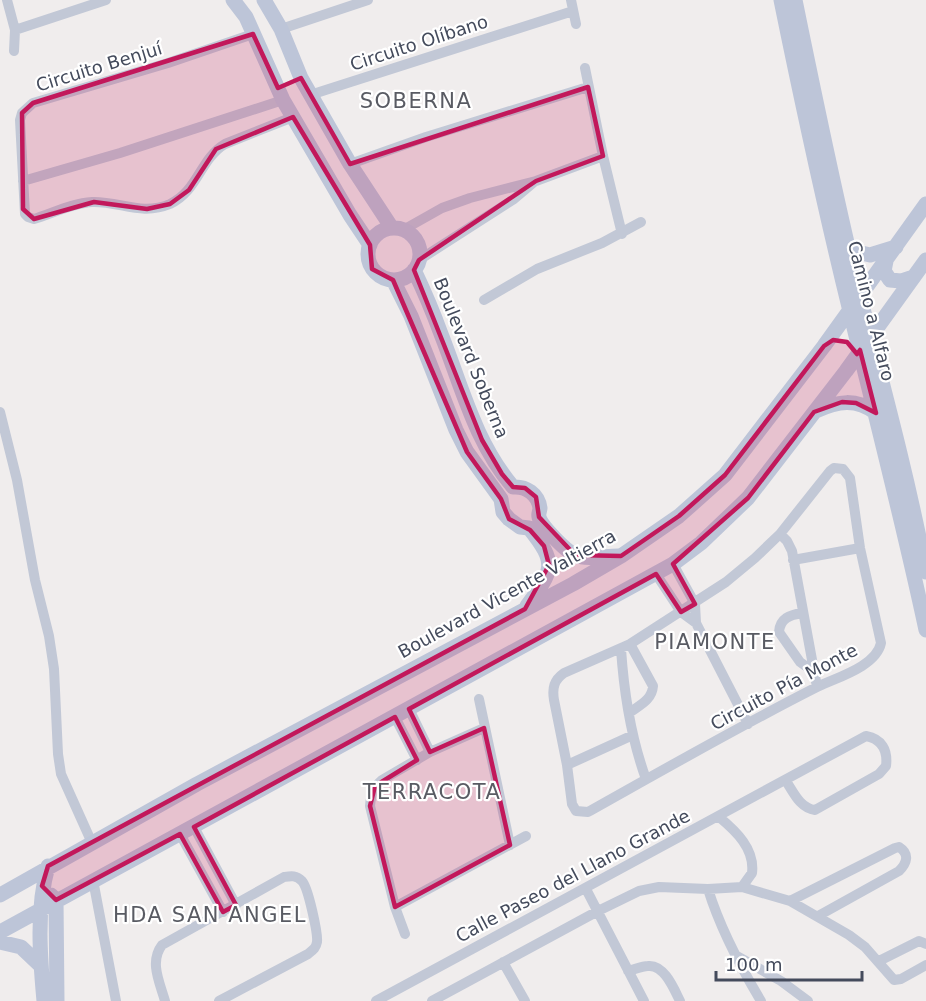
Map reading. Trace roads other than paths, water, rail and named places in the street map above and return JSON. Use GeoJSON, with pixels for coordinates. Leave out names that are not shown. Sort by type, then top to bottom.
{"type":"FeatureCollection","features":[{"type":"Feature","properties":{"kind":"street"},"geometry":{"type":"LineString","coordinates":[[6,0],[15,30],[14,51]]}},
{"type":"Feature","properties":{"kind":"street"},"geometry":{"type":"LineString","coordinates":[[15,30],[106,0]]}},
{"type":"Feature","properties":{"kind":"street"},"geometry":{"type":"LineString","coordinates":[[233,0],[246,17],[293,117],[350,215],[370,244]]}},
{"type":"Feature","properties":{"kind":"street"},"geometry":{"type":"LineString","coordinates":[[264,0],[281,28],[301,78],[350,164],[398,229],[411,235],[417,242],[419,251],[416,265]]}},
{"type":"Feature","properties":{"kind":"street"},"geometry":{"type":"LineString","coordinates":[[281,28],[368,0]]}},
{"type":"Feature","properties":{"kind":"street","name":"Camino a Alfaro"},"geometry":{"type":"LineString","coordinates":[[781,0],[809,137],[849,309],[876,413],[926,572]]}},
{"type":"Feature","properties":{"kind":"street","name":"Camino a Alfaro"},"geometry":{"type":"LineString","coordinates":[[795,0],[822,132],[871,334],[909,518],[926,630]]}},
{"type":"Feature","properties":{"kind":"street","name":"Circuito Olíbano"},"geometry":{"type":"LineString","coordinates":[[310,94],[572,6],[576,24]]}},
{"type":"Feature","properties":{"kind":"street","name":"Circuito Benjuí"},"geometry":{"type":"LineString","coordinates":[[253,34],[168,63],[33,103],[22,113],[20,120],[23,210],[26,216],[31,218],[94,202],[129,208],[157,208],[170,204],[189,190],[216,149],[293,117]]}},
{"type":"Feature","properties":{"kind":"street"},"geometry":{"type":"LineString","coordinates":[[585,68],[622,234]]}},
{"type":"Feature","properties":{"kind":"street"},"geometry":{"type":"LineString","coordinates":[[23,181],[120,153],[281,94],[301,78]]}},
{"type":"Feature","properties":{"kind":"street"},"geometry":{"type":"LineString","coordinates":[[350,164],[426,137],[588,87]]}},
{"type":"Feature","properties":{"kind":"street"},"geometry":{"type":"LineString","coordinates":[[536,181],[514,199],[464,229],[401,279],[393,280],[378,275],[372,268],[369,261],[370,244],[383,231],[398,229],[442,208],[470,198],[536,181],[603,156]]}},
{"type":"Feature","properties":{"kind":"street","name":"Boulevard Vicente Valtierra"},"geometry":{"type":"LineString","coordinates":[[0,895],[48,866],[621,556],[679,516],[725,475],[824,346],[926,204]]}},
{"type":"Feature","properties":{"kind":"street"},"geometry":{"type":"LineString","coordinates":[[484,300],[537,269],[622,234],[640,222]]}},
{"type":"Feature","properties":{"kind":"street"},"geometry":{"type":"LineString","coordinates":[[849,250],[870,255],[896,247]]}},
{"type":"Feature","properties":{"kind":"street"},"geometry":{"type":"LineString","coordinates":[[0,932],[673,564],[701,543],[748,498],[846,370],[926,260]]}},
{"type":"Feature","properties":{"kind":"street"},"geometry":{"type":"LineString","coordinates":[[886,261],[884,271],[890,280],[901,281],[913,278]]}},
{"type":"Feature","properties":{"kind":"street","name":"Boulevard Soberna"},"geometry":{"type":"LineString","coordinates":[[416,265],[473,421],[502,474],[513,487],[525,488],[536,497],[539,505],[534,523],[544,546],[549,573],[525,609]]}},
{"type":"Feature","properties":{"kind":"street","name":"Boulevard Soberna"},"geometry":{"type":"LineString","coordinates":[[393,280],[411,316],[467,452],[501,499],[503,512],[509,519],[520,527],[534,523]]}},
{"type":"Feature","properties":{"kind":"street"},"geometry":{"type":"LineString","coordinates":[[824,346],[840,338],[851,346],[846,370]]}},
{"type":"Feature","properties":{"kind":"street"},"geometry":{"type":"LineString","coordinates":[[814,412],[842,402],[866,406],[876,413]]}},
{"type":"Feature","properties":{"kind":"street"},"geometry":{"type":"LineString","coordinates":[[0,412],[17,480],[35,580],[49,636],[54,669],[58,754],[62,774],[92,843]]}},
{"type":"Feature","properties":{"kind":"street","name":"Circuito Pía Monte"},"geometry":{"type":"LineString","coordinates":[[834,468],[841,468],[848,474],[851,483],[860,548],[880,647],[877,655],[868,662],[817,687],[588,812],[576,811],[572,804],[554,700],[554,686],[564,673],[626,646],[694,604],[755,558],[780,534],[834,468]]}},
{"type":"Feature","properties":{"kind":"street"},"geometry":{"type":"LineString","coordinates":[[501,499],[513,487]]}},
{"type":"Feature","properties":{"kind":"street","name":"Boulevard Soberna"},"geometry":{"type":"LineString","coordinates":[[534,523],[575,555],[587,558],[621,556]]}},
{"type":"Feature","properties":{"kind":"street"},"geometry":{"type":"LineString","coordinates":[[780,534],[790,546],[794,560],[817,687]]}},
{"type":"Feature","properties":{"kind":"street"},"geometry":{"type":"LineString","coordinates":[[794,560],[860,548]]}},
{"type":"Feature","properties":{"kind":"street"},"geometry":{"type":"LineString","coordinates":[[673,564],[694,604],[696,623],[748,724]]}},
{"type":"Feature","properties":{"kind":"street"},"geometry":{"type":"LineString","coordinates":[[656,574],[681,612],[696,623]]}},
{"type":"Feature","properties":{"kind":"street"},"geometry":{"type":"LineString","coordinates":[[802,613],[784,619],[779,632],[800,662],[814,672]]}},
{"type":"Feature","properties":{"kind":"street"},"geometry":{"type":"LineString","coordinates":[[626,646],[653,686],[648,699],[629,713]]}},
{"type":"Feature","properties":{"kind":"street"},"geometry":{"type":"LineString","coordinates":[[626,646],[622,673],[633,735],[646,779]]}},
{"type":"Feature","properties":{"kind":"street"},"geometry":{"type":"LineString","coordinates":[[479,699],[510,845]]}},
{"type":"Feature","properties":{"kind":"street"},"geometry":{"type":"LineString","coordinates":[[409,709],[430,752]]}},
{"type":"Feature","properties":{"kind":"street"},"geometry":{"type":"LineString","coordinates":[[395,717],[417,760]]}},
{"type":"Feature","properties":{"kind":"street"},"geometry":{"type":"LineString","coordinates":[[405,934],[395,907],[370,806],[371,794],[382,780],[430,752],[484,728]]}},
{"type":"Feature","properties":{"kind":"street"},"geometry":{"type":"LineString","coordinates":[[567,765],[633,735]]}},
{"type":"Feature","properties":{"kind":"street","name":"Calle Paseo del Llano Grande"},"geometry":{"type":"LineString","coordinates":[[376,1001],[866,736],[881,742],[885,749],[886,766],[879,774],[815,810],[800,803],[786,781]]}},
{"type":"Feature","properties":{"kind":"street"},"geometry":{"type":"LineString","coordinates":[[719,817],[739,836],[751,855],[752,873],[742,887]]}},
{"type":"Feature","properties":{"kind":"street"},"geometry":{"type":"LineString","coordinates":[[187,831],[236,905]]}},
{"type":"Feature","properties":{"kind":"street"},"geometry":{"type":"LineString","coordinates":[[187,831],[223,912]]}},
{"type":"Feature","properties":{"kind":"street"},"geometry":{"type":"LineString","coordinates":[[395,907],[526,836]]}},
{"type":"Feature","properties":{"kind":"street"},"geometry":{"type":"LineString","coordinates":[[790,901],[895,848],[899,847],[904,850],[907,859],[899,871],[818,916]]}},
{"type":"Feature","properties":{"kind":"street"},"geometry":{"type":"LineString","coordinates":[[44,1001],[41,966],[41,909],[42,886],[48,866]]}},
{"type":"Feature","properties":{"kind":"street"},"geometry":{"type":"LineString","coordinates":[[165,1001],[155,965],[158,951],[170,939],[284,877],[296,876],[306,886],[316,944],[308,954],[219,1001]]}},
{"type":"Feature","properties":{"kind":"street"},"geometry":{"type":"LineString","coordinates":[[93,880],[116,1001]]}},
{"type":"Feature","properties":{"kind":"street"},"geometry":{"type":"LineString","coordinates":[[42,886],[56,900],[57,1001]]}},
{"type":"Feature","properties":{"kind":"street"},"geometry":{"type":"LineString","coordinates":[[432,1001],[598,911],[648,889],[676,886],[708,889],[742,887],[790,901],[849,935],[879,961],[894,980],[901,979],[926,965]]}},
{"type":"Feature","properties":{"kind":"street"},"geometry":{"type":"LineString","coordinates":[[586,889],[644,1001]]}},
{"type":"Feature","properties":{"kind":"street"},"geometry":{"type":"LineString","coordinates":[[708,889],[715,913],[744,973],[761,1001]]}},
{"type":"Feature","properties":{"kind":"street"},"geometry":{"type":"LineString","coordinates":[[879,961],[919,941],[926,944]]}},
{"type":"Feature","properties":{"kind":"street"},"geometry":{"type":"LineString","coordinates":[[0,942],[21,947],[41,966]]}},
{"type":"Feature","properties":{"kind":"street"},"geometry":{"type":"LineString","coordinates":[[737,956],[773,976],[808,1001]]}},
{"type":"Feature","properties":{"kind":"street"},"geometry":{"type":"LineString","coordinates":[[503,962],[525,1001]]}},
{"type":"Feature","properties":{"kind":"street"},"geometry":{"type":"LineString","coordinates":[[628,971],[654,967],[664,974],[680,1001]]}},
{"type":"Feature","properties":{"kind":"district","name":"SOBERNA"},"geometry":{"type":"Point","coordinates":[416,101]}},
{"type":"Feature","properties":{"kind":"district","name":"PIAMONTE"},"geometry":{"type":"Point","coordinates":[715,642]}},
{"type":"Feature","properties":{"kind":"district","name":"TERRACOTA"},"geometry":{"type":"Point","coordinates":[432,792]}},
{"type":"Feature","properties":{"kind":"district","name":"HDA SAN ANGEL"},"geometry":{"type":"Point","coordinates":[210,915]}}]}
